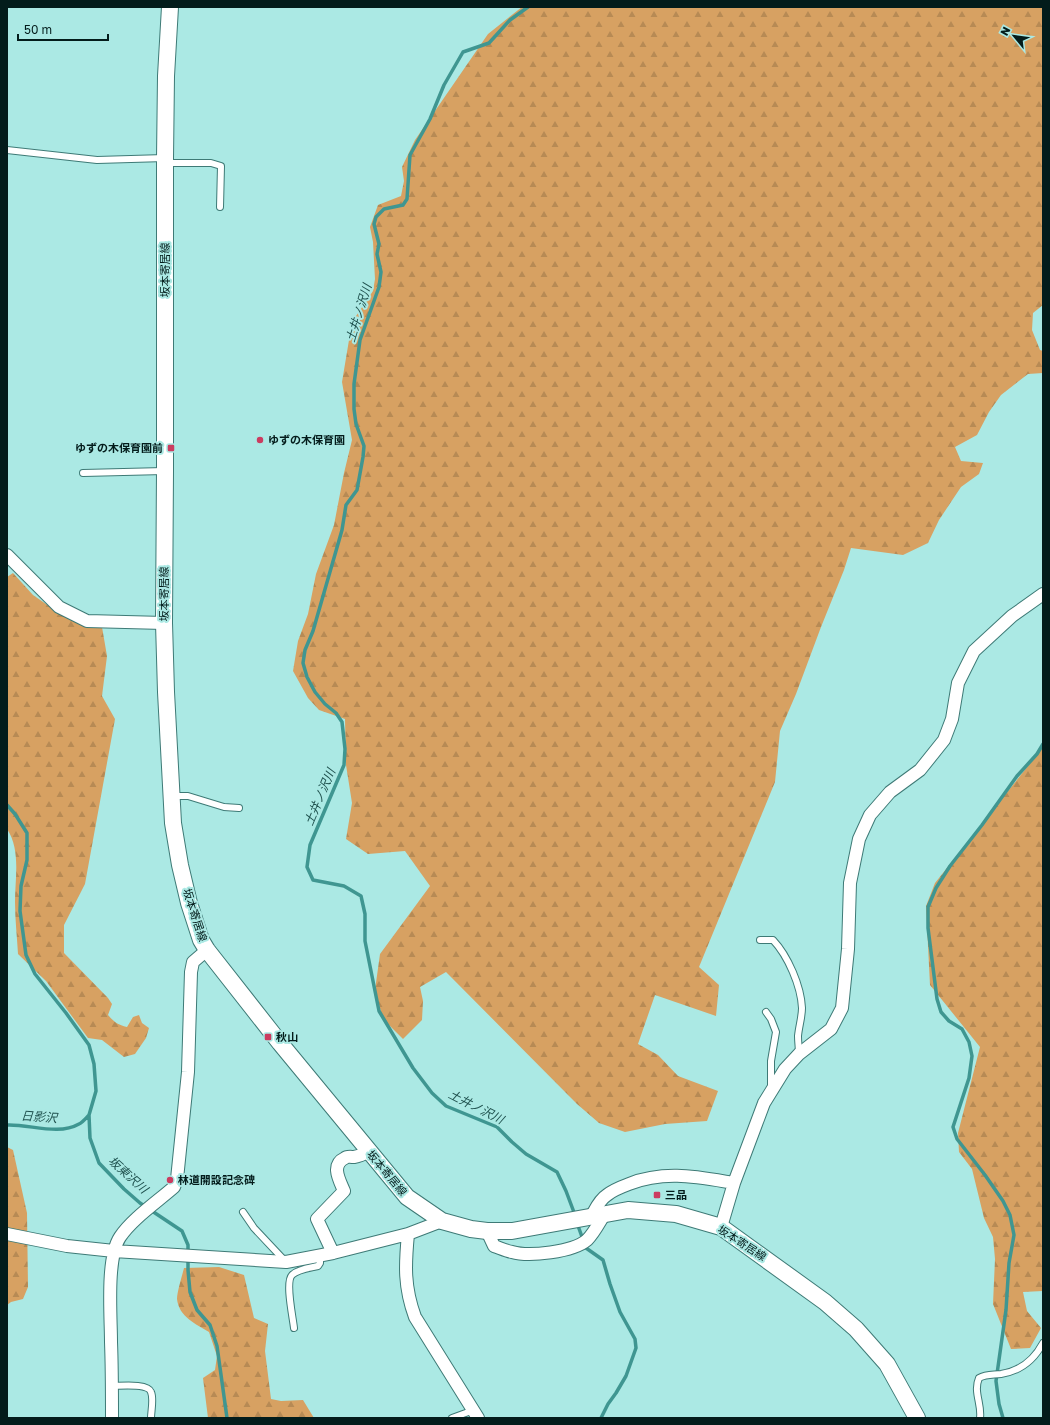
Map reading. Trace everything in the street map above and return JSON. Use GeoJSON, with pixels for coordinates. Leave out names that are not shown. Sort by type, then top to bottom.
{"type":"FeatureCollection","features":[{"type":"Feature","properties":{"kind":"main road","name":"坂本寄居線"},"geometry":{"type":"LineString","coordinates":[[170,7],[166,76],[165,161],[164,623],[173,823],[186,890],[201,940],[207,950],[280,1043],[407,1197],[442,1221],[471,1229],[512,1231],[628,1210],[676,1214],[721,1227],[825,1302],[856,1329],[887,1364],[917,1418]]}},
{"type":"Feature","properties":{"kind":"street"},"geometry":{"type":"LineString","coordinates":[[7,555],[59,607],[87,621],[164,623]]}},
{"type":"Feature","properties":{"kind":"street"},"geometry":{"type":"LineString","coordinates":[[721,1227],[734,1183],[764,1103],[771,1090],[785,1069],[799,1054],[831,1029],[842,1008],[848,949],[850,883],[859,840],[870,815],[890,792],[920,770],[944,740],[952,719],[958,683],[974,652],[1012,616],[1043,594]]}},
{"type":"Feature","properties":{"kind":"street"},"geometry":{"type":"LineString","coordinates":[[112,1418],[111,1303],[112,1263],[114,1251],[120,1238],[128,1227],[174,1187],[178,1178],[188,1072],[191,972],[194,962],[207,950]]}},
{"type":"Feature","properties":{"kind":"street"},"geometry":{"type":"LineString","coordinates":[[333,1253],[318,1219],[344,1191],[336,1170],[338,1164],[345,1157],[361,1155],[369,1151]]}},
{"type":"Feature","properties":{"kind":"street"},"geometry":{"type":"LineString","coordinates":[[488,1231],[494,1246],[512,1253],[546,1253],[576,1246],[586,1240],[598,1216],[598,1204],[606,1195],[643,1178],[663,1175],[693,1176],[734,1183]]}},
{"type":"Feature","properties":{"kind":"street"},"geometry":{"type":"LineString","coordinates":[[7,1234],[67,1246],[114,1251],[286,1262],[320,1256],[408,1234],[442,1221]]}},
{"type":"Feature","properties":{"kind":"street"},"geometry":{"type":"LineString","coordinates":[[408,1234],[405,1264],[409,1300],[415,1317],[476,1414]]}},
{"type":"Feature","properties":{"kind":"lane"},"geometry":{"type":"LineString","coordinates":[[7,150],[97,160],[211,163],[221,166],[220,207]]}},
{"type":"Feature","properties":{"kind":"lane"},"geometry":{"type":"LineString","coordinates":[[83,473],[165,471]]}},
{"type":"Feature","properties":{"kind":"lane"},"geometry":{"type":"LineString","coordinates":[[171,796],[188,796],[224,807],[239,808]]}},
{"type":"Feature","properties":{"kind":"lane"},"geometry":{"type":"LineString","coordinates":[[760,940],[774,940],[780,947],[791,968],[801,998],[802,1009],[798,1037],[799,1054]]}},
{"type":"Feature","properties":{"kind":"lane"},"geometry":{"type":"LineString","coordinates":[[766,1012],[771,1019],[776,1032],[771,1061],[771,1090]]}},
{"type":"Feature","properties":{"kind":"lane"},"geometry":{"type":"LineString","coordinates":[[243,1212],[254,1228],[286,1262]]}},
{"type":"Feature","properties":{"kind":"lane"},"geometry":{"type":"LineString","coordinates":[[294,1328],[289,1279],[298,1271],[318,1266],[320,1263],[320,1256]]}},
{"type":"Feature","properties":{"kind":"lane"},"geometry":{"type":"LineString","coordinates":[[980,1418],[981,1412],[977,1397],[976,1385],[979,1378],[986,1374],[1000,1374],[1016,1370],[1031,1360],[1043,1343]]}},
{"type":"Feature","properties":{"kind":"lane"},"geometry":{"type":"LineString","coordinates":[[112,1386],[142,1386],[148,1388],[151,1392],[151,1418]]}},
{"type":"Feature","properties":{"kind":"lane"},"geometry":{"type":"LineString","coordinates":[[452,1418],[476,1414]]}},
{"type":"Feature","properties":{"kind":"green space"},"geometry":{"type":"Polygon","coordinates":[[[522,7],[1043,7],[1043,305],[1033,313],[1032,330],[1040,350],[1043,351],[1043,373],[1028,374],[1001,395],[989,412],[977,435],[955,447],[961,461],[983,463],[979,474],[961,487],[939,520],[928,543],[903,555],[851,548],[844,570],[796,694],[780,731],[775,782],[699,967],[719,985],[716,1016],[655,995],[638,1044],[658,1055],[678,1076],[718,1091],[707,1121],[665,1124],[625,1132],[599,1123],[577,1104],[446,972],[420,987],[423,1001],[422,1020],[403,1039],[383,1019],[375,990],[380,954],[430,886],[405,851],[368,854],[346,839],[352,803],[346,765],[345,719],[319,710],[308,698],[293,671],[298,641],[308,614],[316,574],[334,525],[352,440],[342,382],[352,322],[373,291],[375,279],[373,242],[370,227],[378,205],[401,196],[404,181],[402,167],[415,140],[488,34],[522,7]]]}},
{"type":"Feature","properties":{"kind":"green space"},"geometry":{"type":"Polygon","coordinates":[[[13,573],[33,595],[56,611],[102,627],[107,656],[102,696],[115,719],[85,884],[64,925],[64,953],[108,998],[112,1004],[108,1015],[112,1020],[127,1027],[133,1017],[139,1015],[142,1023],[149,1028],[146,1038],[135,1054],[124,1057],[102,1040],[88,1038],[46,981],[18,954],[15,908],[16,855],[7,829],[7,577],[13,573]]]}},
{"type":"Feature","properties":{"kind":"green space"},"geometry":{"type":"Polygon","coordinates":[[[1043,747],[1043,1291],[1023,1292],[1027,1311],[1041,1328],[1030,1348],[1011,1349],[993,1304],[995,1259],[993,1237],[984,1218],[972,1169],[959,1152],[958,1133],[980,1047],[930,985],[926,906],[935,883],[1043,747]]]}},
{"type":"Feature","properties":{"kind":"green space"},"geometry":{"type":"Polygon","coordinates":[[[7,1147],[13,1150],[27,1213],[28,1287],[23,1299],[11,1302],[7,1305],[7,1147]]]}},
{"type":"Feature","properties":{"kind":"green space"},"geometry":{"type":"Polygon","coordinates":[[[219,1267],[244,1275],[254,1318],[268,1324],[265,1351],[271,1399],[281,1401],[303,1400],[314,1418],[208,1418],[203,1378],[215,1370],[217,1356],[209,1332],[194,1323],[181,1311],[178,1305],[177,1296],[184,1268],[219,1267]]]}},
{"type":"Feature","properties":{"kind":"waterway","name":"土井ノ沢川"},"geometry":{"type":"LineString","coordinates":[[528,7],[510,20],[489,43],[463,52],[444,85],[430,119],[410,155],[407,199],[403,205],[384,209],[376,217],[374,224],[379,244],[377,254],[381,272],[379,287],[360,340],[354,384],[354,409],[356,424],[364,446],[363,457],[357,490],[346,505],[342,530],[313,631],[305,650],[303,663],[307,677],[315,692],[325,704],[336,713],[342,722],[345,749],[344,765],[310,845],[307,867],[313,880],[344,886],[361,896],[365,914],[365,941],[379,1011],[413,1068],[432,1093],[446,1106],[497,1127],[526,1154],[557,1172],[575,1215]]}},
{"type":"Feature","properties":{"kind":"waterway"},"geometry":{"type":"LineString","coordinates":[[1003,1418],[999,1404],[996,1381],[1006,1310],[1009,1263],[1014,1235],[1010,1215],[1003,1201],[957,1139],[953,1127],[969,1078],[972,1056],[969,1042],[962,1029],[949,1021],[941,1012],[937,999],[928,928],[928,907],[936,888],[950,866],[1017,776],[1037,754],[1043,744]]}},
{"type":"Feature","properties":{"kind":"waterway","name":"坂東沢川"},"geometry":{"type":"LineString","coordinates":[[7,805],[15,814],[27,833],[27,860],[21,886],[20,911],[26,955],[35,974],[89,1045],[94,1064],[96,1091],[89,1115],[90,1138],[99,1163],[124,1189],[140,1203],[182,1231],[188,1245],[190,1292],[197,1310],[210,1325],[217,1346],[227,1418]]}},
{"type":"Feature","properties":{"kind":"waterway","name":"日影沢"},"geometry":{"type":"LineString","coordinates":[[7,1125],[44,1129],[62,1129],[79,1124],[89,1115]]}},
{"type":"Feature","properties":{"kind":"waterway","name":"土井ノ沢川"},"geometry":{"type":"LineString","coordinates":[[577,1223],[586,1248],[603,1260],[620,1312],[635,1339],[636,1348],[626,1376],[601,1418]]}},
{"type":"Feature","properties":{"kind":"place","name":"ゆずの木保育園"},"geometry":{"type":"Point","coordinates":[260,440]}},
{"type":"Feature","properties":{"kind":"place","name":"ゆずの木保育園前"},"geometry":{"type":"Point","coordinates":[171,448]}},
{"type":"Feature","properties":{"kind":"place","name":"秋山"},"geometry":{"type":"Point","coordinates":[268,1037]}},
{"type":"Feature","properties":{"kind":"place","name":"林道開設記念碑"},"geometry":{"type":"Point","coordinates":[170,1180]}},
{"type":"Feature","properties":{"kind":"place","name":"三品"},"geometry":{"type":"Point","coordinates":[657,1195]}}]}
